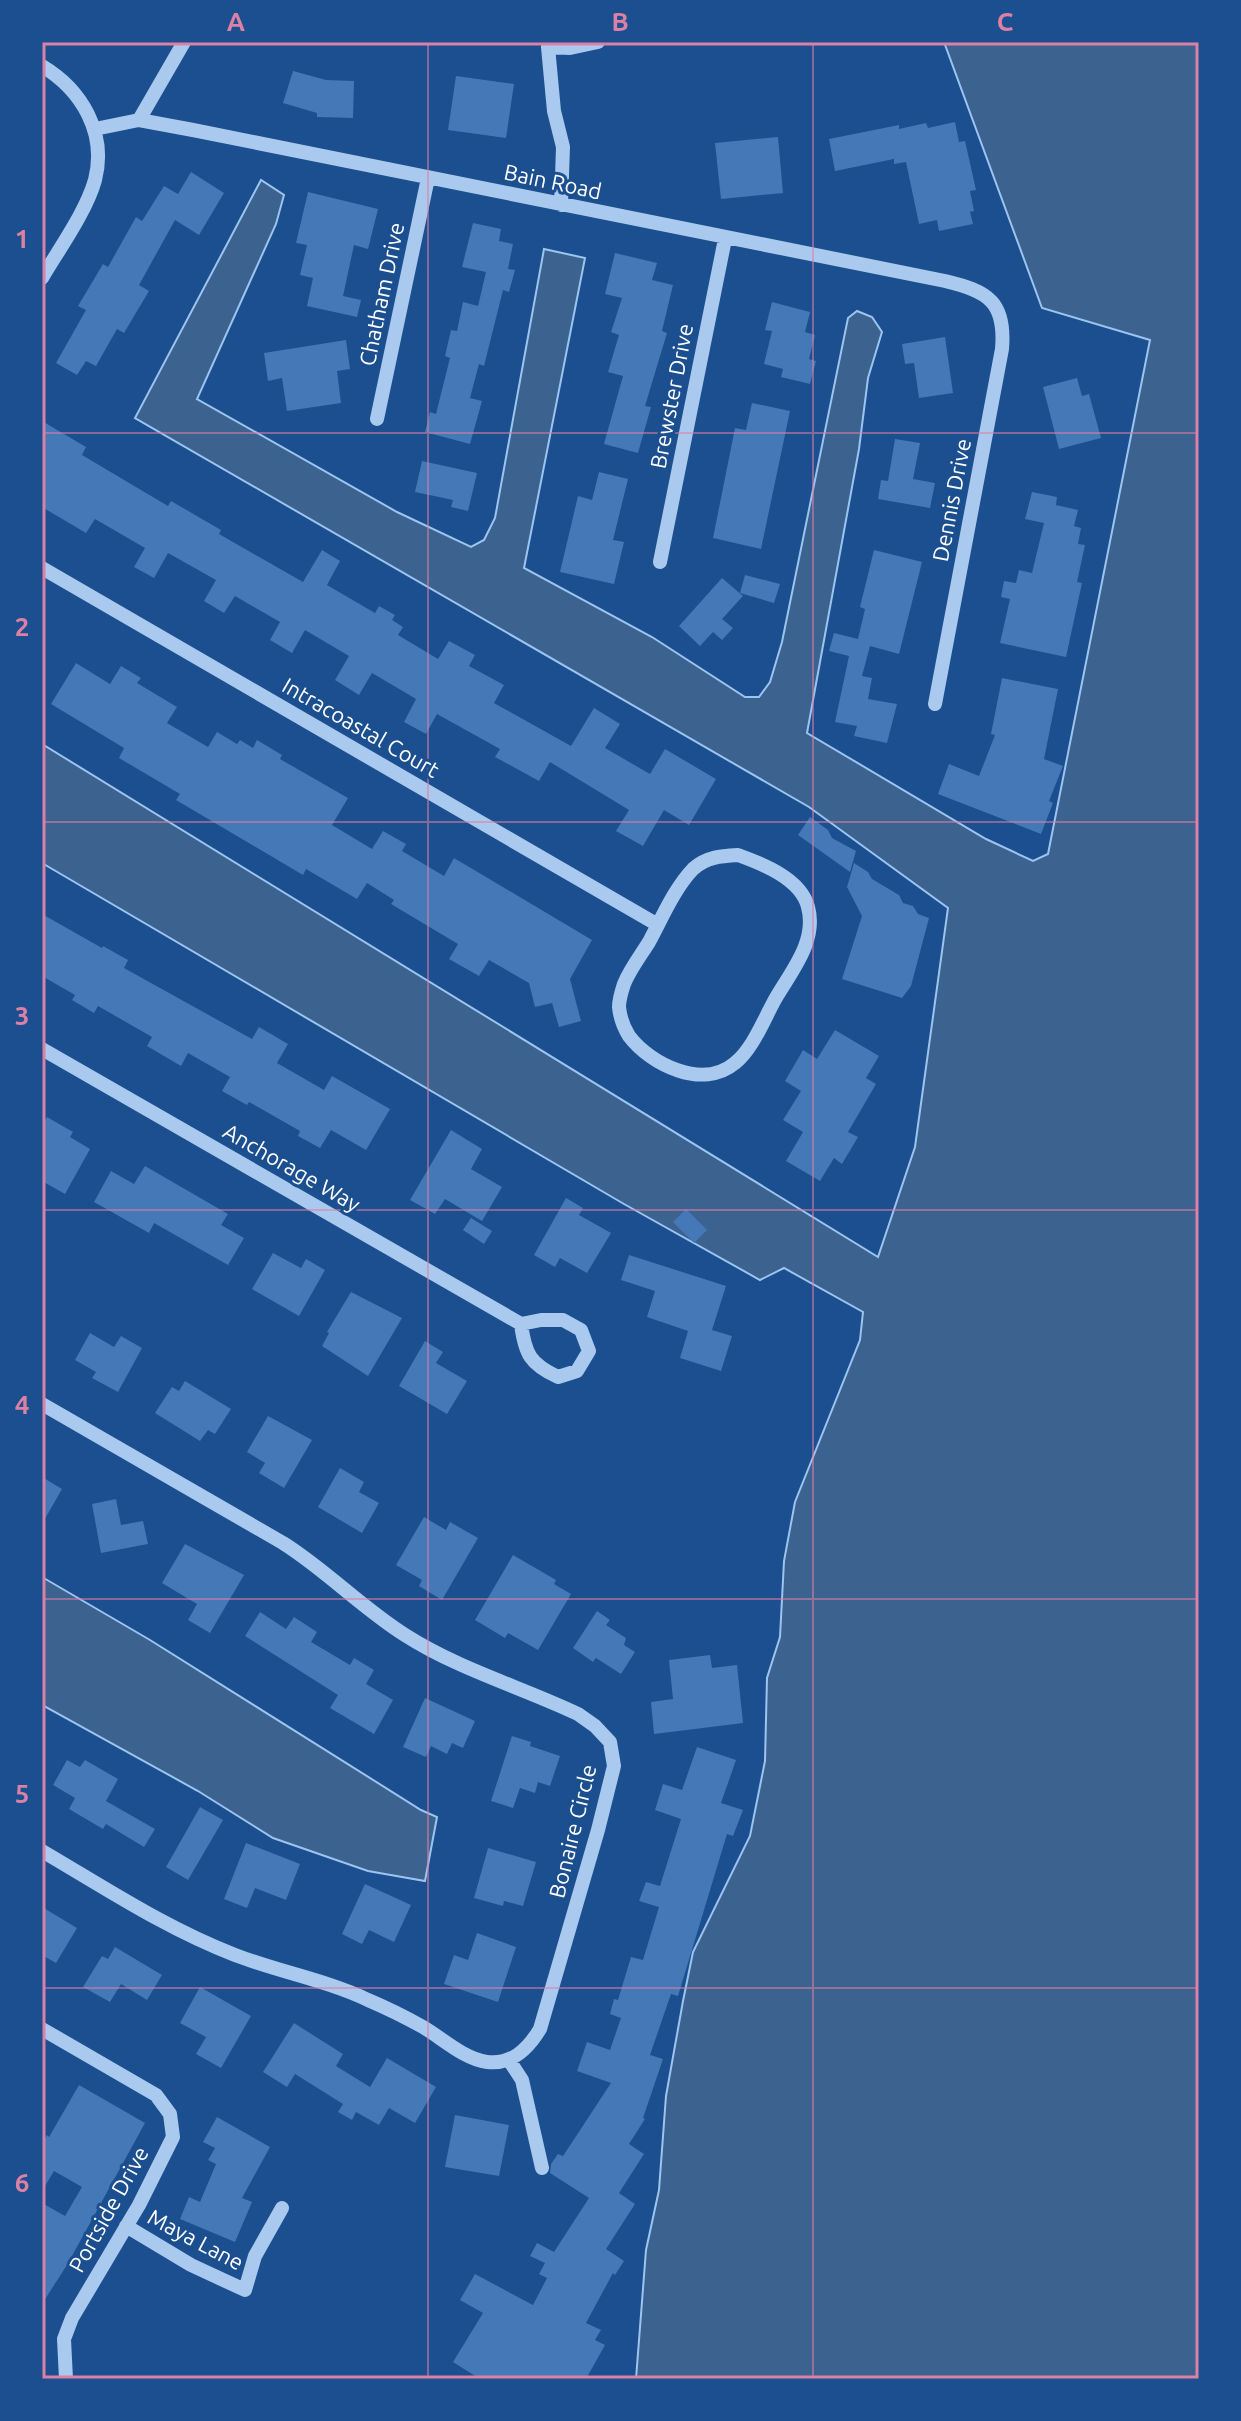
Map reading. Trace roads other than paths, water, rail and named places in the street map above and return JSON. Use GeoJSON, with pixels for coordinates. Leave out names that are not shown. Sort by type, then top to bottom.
{"type":"FeatureCollection","features":[{"type":"Feature","properties":{"kind":"street"},"geometry":{"type":"LineString","coordinates":[[139,120],[184,42]]}},
{"type":"Feature","properties":{"kind":"street"},"geometry":{"type":"LineString","coordinates":[[561,205],[563,147],[554,111],[548,47],[570,48],[598,42]]}},
{"type":"Feature","properties":{"kind":"street"},"geometry":{"type":"LineString","coordinates":[[42,66],[69,86],[84,104],[95,129],[98,158],[95,181],[86,202],[42,278]]}},
{"type":"Feature","properties":{"kind":"street","name":"Bain Road"},"geometry":{"type":"LineString","coordinates":[[95,129],[139,120],[967,286],[997,305]]}},
{"type":"Feature","properties":{"kind":"street","name":"Chatham Drive"},"geometry":{"type":"LineString","coordinates":[[377,419],[428,178]]}},
{"type":"Feature","properties":{"kind":"street","name":"Brewster Drive"},"geometry":{"type":"LineString","coordinates":[[660,562],[725,239]]}},
{"type":"Feature","properties":{"kind":"street","name":"Dennis Drive"},"geometry":{"type":"LineString","coordinates":[[935,704],[1002,349],[1004,327],[997,305]]}},
{"type":"Feature","properties":{"kind":"street","name":"Intracoastal Court"},"geometry":{"type":"LineString","coordinates":[[42,568],[658,925]]}},
{"type":"Feature","properties":{"kind":"street"},"geometry":{"type":"LineString","coordinates":[[738,855],[758,862],[795,885],[808,904],[811,927],[805,948],[736,1063],[716,1073],[694,1075],[672,1068],[637,1046],[624,1029],[619,1007],[624,984],[658,925],[694,868],[714,856],[738,855]]}},
{"type":"Feature","properties":{"kind":"street","name":"Anchorage Way"},"geometry":{"type":"LineString","coordinates":[[42,1049],[521,1324]]}},
{"type":"Feature","properties":{"kind":"street"},"geometry":{"type":"LineString","coordinates":[[563,1320],[581,1330],[589,1351],[577,1371],[558,1377],[537,1367],[524,1346],[521,1324],[563,1320]]}},
{"type":"Feature","properties":{"kind":"street","name":"Bonaire Circle"},"geometry":{"type":"LineString","coordinates":[[42,1404],[307,1558],[406,1636],[442,1656],[578,1714],[610,1742],[614,1766],[540,2029],[528,2048],[509,2060]]}},
{"type":"Feature","properties":{"kind":"street"},"geometry":{"type":"LineString","coordinates":[[42,1851],[149,1914],[203,1941],[238,1956],[367,1999],[422,2027],[465,2054],[486,2062],[509,2060],[522,2080],[542,2168]]}},
{"type":"Feature","properties":{"kind":"street","name":"Portside Drive"},"geometry":{"type":"LineString","coordinates":[[42,2029],[156,2095],[170,2114],[173,2137],[72,2318],[64,2339],[66,2379]]}},
{"type":"Feature","properties":{"kind":"street","name":"Maya Lane"},"geometry":{"type":"LineString","coordinates":[[126,2226],[191,2265],[245,2290],[255,2256],[282,2208]]}},
{"type":"Feature","properties":{"kind":"water"},"geometry":{"type":"Polygon","coordinates":[[[944,42],[1199,42],[1199,2379],[636,2379],[646,2250],[659,2190],[666,2096],[693,1952],[750,1836],[765,1761],[767,1678],[780,1637],[784,1561],[795,1502],[860,1340],[863,1312],[784,1268],[760,1280],[624,1204],[42,863],[42,744],[878,1257],[915,1147],[948,908],[809,807],[135,418],[261,180],[284,195],[276,224],[197,399],[397,512],[471,547],[484,540],[495,518],[544,249],[585,258],[524,568],[652,637],[745,697],[759,697],[770,682],[782,642],[848,318],[857,311],[872,317],[882,332],[868,378],[859,449],[807,733],[986,839],[1033,861],[1048,854],[1150,340],[1042,308],[944,42]]]}},
{"type":"Feature","properties":{"kind":"water"},"geometry":{"type":"Polygon","coordinates":[[[42,1577],[437,1817],[425,1881],[368,1871],[273,1838],[198,1791],[42,1705],[42,1577]]]}}]}
